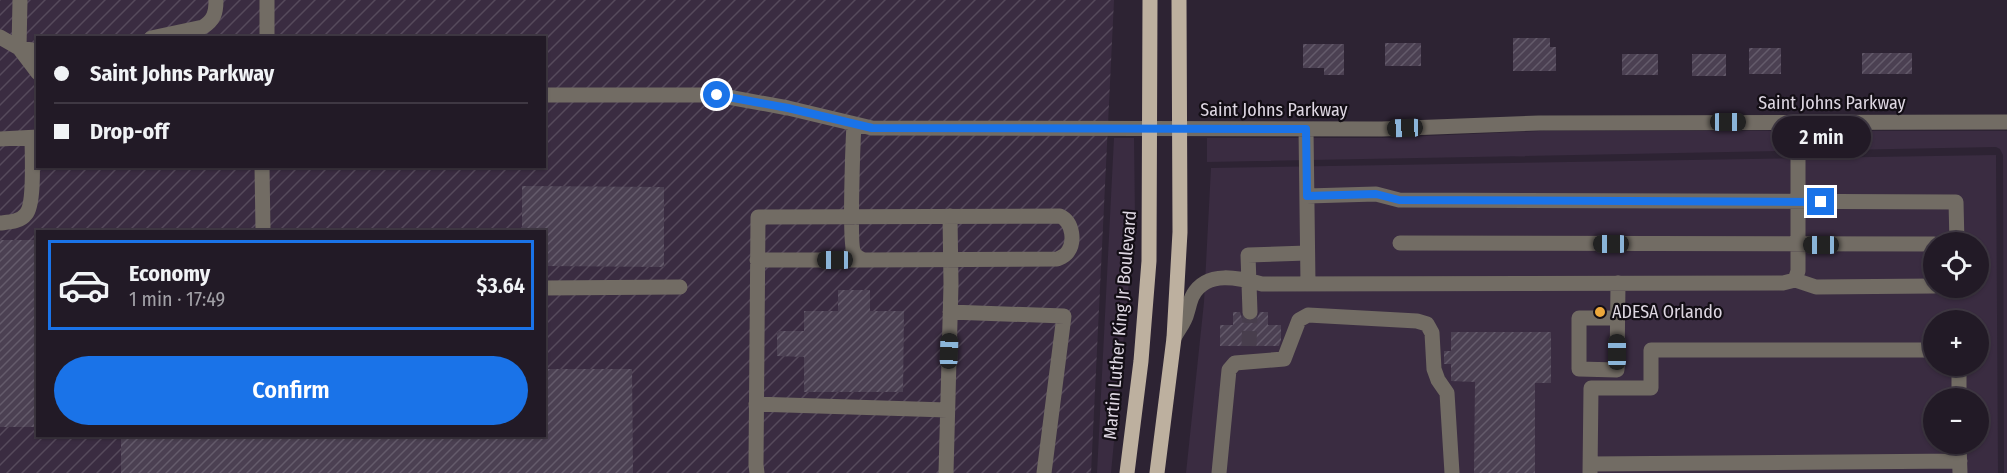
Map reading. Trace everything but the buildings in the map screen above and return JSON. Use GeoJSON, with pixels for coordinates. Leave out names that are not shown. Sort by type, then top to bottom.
{"type":"FeatureCollection","features":[{"type":"Feature","properties":{"kind":"main road","name":"Martin Luther King Jr Boulevard"},"geometry":{"type":"LineString","coordinates":[[1127,473],[1141,361],[1149,261],[1150,0]]}},
{"type":"Feature","properties":{"kind":"main road"},"geometry":{"type":"LineString","coordinates":[[1154,471],[1174,338],[1179,232],[1179,0]]}},
{"type":"Feature","properties":{"kind":"street"},"geometry":{"type":"LineString","coordinates":[[19,48],[20,0]]}},
{"type":"Feature","properties":{"kind":"street"},"geometry":{"type":"LineString","coordinates":[[160,36],[203,27],[210,23],[214,16],[216,0]]}},
{"type":"Feature","properties":{"kind":"street"},"geometry":{"type":"LineString","coordinates":[[267,0],[267,36]]}},
{"type":"Feature","properties":{"kind":"street"},"geometry":{"type":"LineString","coordinates":[[0,37],[19,48],[36,70]]}},
{"type":"Feature","properties":{"kind":"street"},"geometry":{"type":"LineString","coordinates":[[0,52],[19,48],[36,51]]}},
{"type":"Feature","properties":{"kind":"street","name":"Saint Johns Parkway"},"geometry":{"type":"LineString","coordinates":[[546,95],[717,95],[788,108],[872,128],[1382,129],[1539,123],[2007,122]]}},
{"type":"Feature","properties":{"kind":"street"},"geometry":{"type":"LineString","coordinates":[[1795,280],[1798,270],[1798,122]]}},
{"type":"Feature","properties":{"kind":"street"},"geometry":{"type":"LineString","coordinates":[[854,124],[852,252],[857,258],[866,260]]}},
{"type":"Feature","properties":{"kind":"street"},"geometry":{"type":"LineString","coordinates":[[1306,129],[1308,284]]}},
{"type":"Feature","properties":{"kind":"street"},"geometry":{"type":"LineString","coordinates":[[0,139],[35,138],[31,202],[26,214],[14,222],[0,223]]}},
{"type":"Feature","properties":{"kind":"street"},"geometry":{"type":"LineString","coordinates":[[262,168],[263,230]]}},
{"type":"Feature","properties":{"kind":"street"},"geometry":{"type":"LineString","coordinates":[[1307,196],[1376,194],[1399,200],[1956,202],[1957,232]]}},
{"type":"Feature","properties":{"kind":"street"},"geometry":{"type":"LineString","coordinates":[[757,260],[1057,259],[1066,255],[1071,245],[1071,225],[1067,219],[1060,216],[758,216],[757,260],[756,404],[757,473]]}},
{"type":"Feature","properties":{"kind":"street"},"geometry":{"type":"LineString","coordinates":[[946,473],[950,216]]}},
{"type":"Feature","properties":{"kind":"street"},"geometry":{"type":"LineString","coordinates":[[1400,243],[1923,244]]}},
{"type":"Feature","properties":{"kind":"street"},"geometry":{"type":"LineString","coordinates":[[1250,312],[1248,255],[1307,253]]}},
{"type":"Feature","properties":{"kind":"street"},"geometry":{"type":"LineString","coordinates":[[1174,338],[1187,315],[1192,296],[1202,283],[1218,278],[1239,278],[1262,284],[1783,283],[1795,280],[1816,287],[1923,286]]}},
{"type":"Feature","properties":{"kind":"street"},"geometry":{"type":"LineString","coordinates":[[1617,283],[1617,318]]}},
{"type":"Feature","properties":{"kind":"street"},"geometry":{"type":"LineString","coordinates":[[546,288],[680,287]]}},
{"type":"Feature","properties":{"kind":"street"},"geometry":{"type":"LineString","coordinates":[[950,312],[1064,316],[1044,473]]}},
{"type":"Feature","properties":{"kind":"street"},"geometry":{"type":"LineString","coordinates":[[1219,473],[1229,370],[1235,363],[1284,359],[1299,320],[1308,315],[1417,321],[1426,324],[1432,333],[1434,369],[1438,380],[1448,393],[1452,473]]}},
{"type":"Feature","properties":{"kind":"street"},"geometry":{"type":"LineString","coordinates":[[1248,362],[1250,346]]}},
{"type":"Feature","properties":{"kind":"street"},"geometry":{"type":"LineString","coordinates":[[1923,350],[1651,350],[1651,388],[1591,388],[1590,468],[1960,467]]}},
{"type":"Feature","properties":{"kind":"street"},"geometry":{"type":"LineString","coordinates":[[756,404],[947,410]]}},
{"type":"Feature","properties":{"kind":"shaded area"},"geometry":{"type":"Polygon","coordinates":[[[0,0],[1114,0],[1091,473],[0,473],[0,0]]]}},
{"type":"Feature","properties":{"kind":"shaded area"},"geometry":{"type":"Polygon","coordinates":[[[1539,131],[2007,131],[2007,473],[2004,473],[2003,155],[1996,147],[1207,162],[1207,138],[1382,138],[1539,131]]]}},
{"type":"Feature","properties":{"kind":"shaded area"},"geometry":{"type":"Polygon","coordinates":[[[1114,138],[1134,138],[1135,218],[1111,473],[1097,473],[1114,138]]]}},
{"type":"Feature","properties":{"kind":"shaded area","name":"ADESA Orlando"},"geometry":{"type":"Polygon","coordinates":[[[1996,155],[1998,473],[1186,473],[1204,302],[1211,168],[1996,155]]]}},
{"type":"Feature","properties":{"kind":"tunnel"},"geometry":{"type":"LineString","coordinates":[[1249,346],[1250,312]]}},
{"type":"Feature","properties":{"kind":"place","name":"ADESA Orlando"},"geometry":{"type":"Point","coordinates":[1600,312]}},
{"type":"Feature","properties":{"kind":"route"},"geometry":{"type":"LineString","coordinates":[[717,95],[788,108],[872,128],[1306,129],[1307,196],[1376,194],[1399,200],[1821,202]]}}]}
